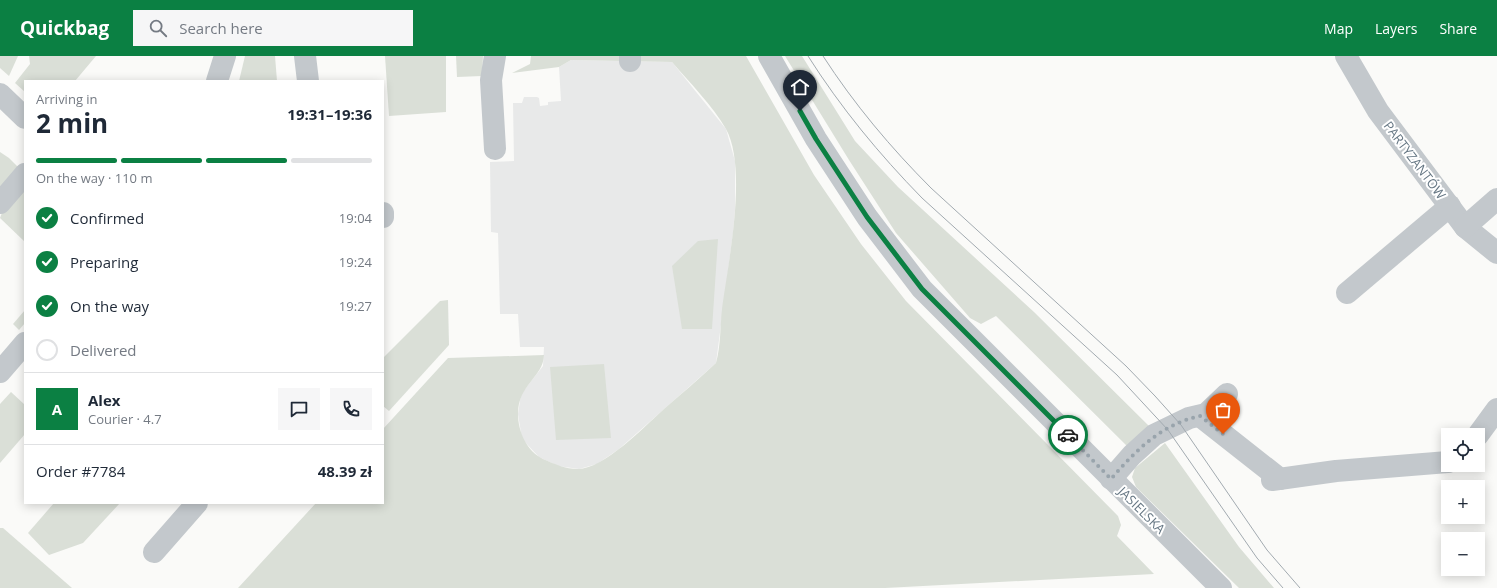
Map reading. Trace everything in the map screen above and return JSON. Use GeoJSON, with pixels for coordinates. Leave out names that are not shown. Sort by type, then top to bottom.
{"type":"FeatureCollection","features":[{"type":"Feature","properties":{"kind":"street"},"geometry":{"type":"LineString","coordinates":[[217,80],[225,56]]}},
{"type":"Feature","properties":{"kind":"street"},"geometry":{"type":"LineString","coordinates":[[305,56],[308,80]]}},
{"type":"Feature","properties":{"kind":"street"},"geometry":{"type":"LineString","coordinates":[[495,56],[491,80],[495,149]]}},
{"type":"Feature","properties":{"kind":"street","name":"JASIELSKA"},"geometry":{"type":"LineString","coordinates":[[769,56],[824,152],[867,217],[922,289],[1221,588]]}},
{"type":"Feature","properties":{"kind":"street","name":"PARTYZANTÓW"},"geometry":{"type":"LineString","coordinates":[[1346,56],[1378,111],[1465,227],[1497,253]]}},
{"type":"Feature","properties":{"kind":"street"},"geometry":{"type":"LineString","coordinates":[[0,94],[24,117]]}},
{"type":"Feature","properties":{"kind":"street"},"geometry":{"type":"LineString","coordinates":[[0,203],[24,175]]}},
{"type":"Feature","properties":{"kind":"street"},"geometry":{"type":"LineString","coordinates":[[1465,227],[1497,199]]}},
{"type":"Feature","properties":{"kind":"street"},"geometry":{"type":"LineString","coordinates":[[1347,293],[1450,206]]}},
{"type":"Feature","properties":{"kind":"street"},"geometry":{"type":"LineString","coordinates":[[0,372],[24,344]]}},
{"type":"Feature","properties":{"kind":"street"},"geometry":{"type":"LineString","coordinates":[[1111,479],[1132,455],[1154,435],[1189,418],[1206,414],[1227,394]]}},
{"type":"Feature","properties":{"kind":"street"},"geometry":{"type":"LineString","coordinates":[[1483,428],[1497,409]]}},
{"type":"Feature","properties":{"kind":"street"},"geometry":{"type":"LineString","coordinates":[[1200,416],[1276,479],[1336,471],[1441,463]]}},
{"type":"Feature","properties":{"kind":"street"},"geometry":{"type":"LineString","coordinates":[[154,552],[196,504]]}},
{"type":"Feature","properties":{"kind":"shaded area"},"geometry":{"type":"Polygon","coordinates":[[[0,56],[18,56],[9,76],[0,68],[0,56]]]}},
{"type":"Feature","properties":{"kind":"shaded area"},"geometry":{"type":"Polygon","coordinates":[[[29,56],[96,56],[76,80],[24,80],[24,91],[15,83],[30,64],[29,56]]]}},
{"type":"Feature","properties":{"kind":"shaded area"},"geometry":{"type":"Polygon","coordinates":[[[245,56],[275,56],[277,80],[239,80],[245,56]]]}},
{"type":"Feature","properties":{"kind":"shaded area"},"geometry":{"type":"Polygon","coordinates":[[[385,56],[446,56],[446,112],[389,116],[385,56]]]}},
{"type":"Feature","properties":{"kind":"shaded area"},"geometry":{"type":"Polygon","coordinates":[[[456,56],[483,56],[482,76],[457,77],[456,56]]]}},
{"type":"Feature","properties":{"kind":"shaded area"},"geometry":{"type":"Polygon","coordinates":[[[531,56],[746,56],[814,175],[861,244],[906,301],[1118,516],[1121,525],[1117,536],[1154,574],[885,588],[238,588],[315,504],[384,504],[384,428],[448,358],[544,355],[540,370],[526,388],[519,404],[518,421],[520,428],[524,440],[537,456],[560,466],[578,469],[600,462],[624,445],[716,363],[720,343],[722,309],[732,242],[736,191],[736,168],[732,146],[726,129],[708,103],[672,62],[571,60],[559,67],[512,73],[530,64],[531,56]]]}},
{"type":"Feature","properties":{"kind":"shaded area"},"geometry":{"type":"Polygon","coordinates":[[[785,56],[802,56],[855,141],[898,187],[1034,312],[1151,428],[1131,450],[996,316],[981,324],[970,318],[896,233],[785,56]]]}},
{"type":"Feature","properties":{"kind":"shaded area"},"geometry":{"type":"Polygon","coordinates":[[[571,60],[672,62],[726,129],[735,161],[735,210],[733,233],[716,363],[619,449],[597,464],[579,469],[558,466],[539,457],[522,439],[518,414],[521,394],[543,366],[544,347],[520,347],[518,314],[500,314],[498,233],[491,232],[490,162],[514,161],[513,103],[522,103],[524,97],[539,98],[540,106],[548,105],[548,102],[561,101],[559,67],[571,60]]]}},
{"type":"Feature","properties":{"kind":"shaded area"},"geometry":{"type":"Polygon","coordinates":[[[0,152],[9,158],[19,168],[0,193],[0,152]]]}},
{"type":"Feature","properties":{"kind":"shaded area"},"geometry":{"type":"Polygon","coordinates":[[[24,187],[24,241],[0,218],[3,210],[24,187]]]}},
{"type":"Feature","properties":{"kind":"shaded area"},"geometry":{"type":"Polygon","coordinates":[[[718,239],[712,329],[682,329],[672,266],[698,241],[718,239]]]}},
{"type":"Feature","properties":{"kind":"shaded area"},"geometry":{"type":"Polygon","coordinates":[[[448,300],[449,345],[389,411],[384,407],[384,357],[440,301],[448,300]]]}},
{"type":"Feature","properties":{"kind":"shaded area"},"geometry":{"type":"Polygon","coordinates":[[[24,311],[24,324],[19,330],[13,324],[24,311]]]}},
{"type":"Feature","properties":{"kind":"shaded area"},"geometry":{"type":"Polygon","coordinates":[[[604,364],[611,438],[556,440],[550,367],[604,364]]]}},
{"type":"Feature","properties":{"kind":"shaded area"},"geometry":{"type":"Polygon","coordinates":[[[11,392],[24,404],[24,435],[0,463],[0,404],[11,392]]]}},
{"type":"Feature","properties":{"kind":"shaded area"},"geometry":{"type":"Polygon","coordinates":[[[1165,443],[1239,547],[1274,588],[1239,588],[1136,487],[1132,477],[1135,468],[1165,443]]]}},
{"type":"Feature","properties":{"kind":"shaded area"},"geometry":{"type":"Polygon","coordinates":[[[53,504],[119,504],[83,543],[49,555],[28,533],[53,504]]]}},
{"type":"Feature","properties":{"kind":"shaded area"},"geometry":{"type":"Polygon","coordinates":[[[0,528],[3,528],[72,588],[0,588],[0,528]]]}},
{"type":"Feature","properties":{"kind":"tram line"},"geometry":{"type":"LineString","coordinates":[[808,56],[861,130],[922,198],[1117,375],[1168,430],[1257,558],[1283,588]]}},
{"type":"Feature","properties":{"kind":"tram line"},"geometry":{"type":"LineString","coordinates":[[823,56],[860,108],[916,173],[1126,366],[1155,396],[1181,425],[1267,550],[1300,588]]}},
{"type":"Feature","properties":{"kind":"way so far"},"geometry":{"type":"LineString","coordinates":[[1068,435],[1111,479],[1132,455],[1154,435],[1168,430],[1189,418],[1200,416],[1223,434]]}},
{"type":"Feature","properties":{"kind":"route"},"geometry":{"type":"LineString","coordinates":[[800,111],[816,139],[867,217],[922,289],[1068,435]]}}]}
